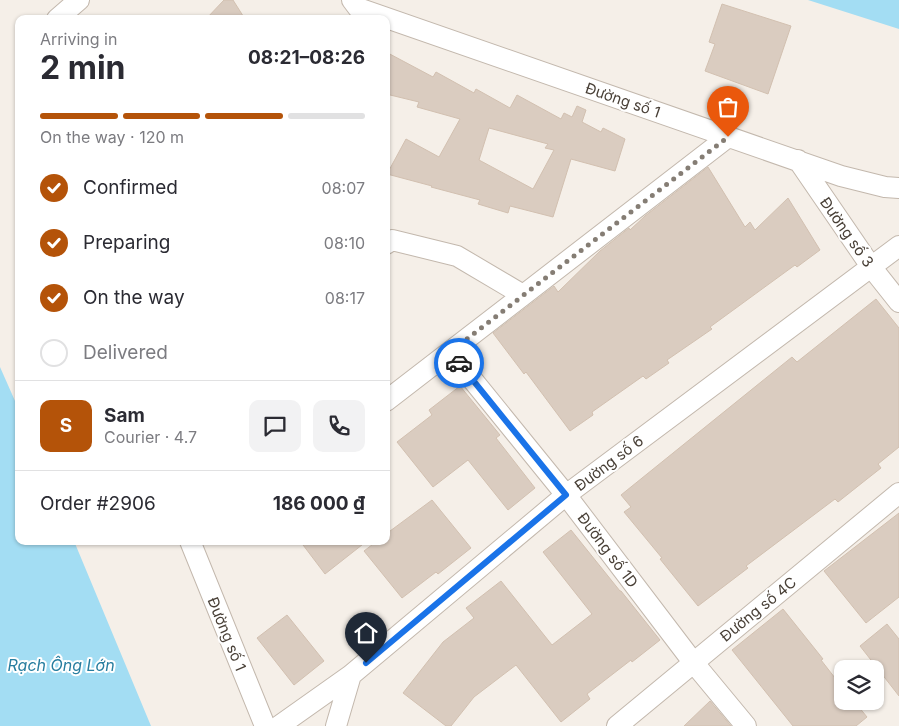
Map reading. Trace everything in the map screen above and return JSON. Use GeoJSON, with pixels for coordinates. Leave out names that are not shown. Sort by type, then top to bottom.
{"type":"FeatureCollection","features":[{"type":"Feature","properties":{"kind":"street"},"geometry":{"type":"LineString","coordinates":[[62,15],[79,0]]}},
{"type":"Feature","properties":{"kind":"street","name":"Đường số 1"},"geometry":{"type":"LineString","coordinates":[[351,9],[369,15]]}},
{"type":"Feature","properties":{"kind":"street","name":"Đường số 1"},"geometry":{"type":"LineString","coordinates":[[390,22],[841,176],[885,187],[899,188]]}},
{"type":"Feature","properties":{"kind":"street"},"geometry":{"type":"LineString","coordinates":[[390,398],[728,137]]}},
{"type":"Feature","properties":{"kind":"street","name":"Đường số 3"},"geometry":{"type":"LineString","coordinates":[[798,160],[872,268],[899,302]]}},
{"type":"Feature","properties":{"kind":"street"},"geometry":{"type":"LineString","coordinates":[[390,241],[392,240],[457,256],[523,295]]}},
{"type":"Feature","properties":{"kind":"street"},"geometry":{"type":"LineString","coordinates":[[872,268],[899,246]]}},
{"type":"Feature","properties":{"kind":"street","name":"Đường số 6"},"geometry":{"type":"LineString","coordinates":[[280,726],[351,675],[566,495],[872,268]]}},
{"type":"Feature","properties":{"kind":"street","name":"Đường số 1D"},"geometry":{"type":"LineString","coordinates":[[450,352],[566,495],[693,662],[746,726]]}},
{"type":"Feature","properties":{"kind":"street","name":"Đường số 4C"},"geometry":{"type":"LineString","coordinates":[[617,726],[899,493]]}},
{"type":"Feature","properties":{"kind":"street","name":"Đường số 1"},"geometry":{"type":"LineString","coordinates":[[196,545],[265,726]]}},
{"type":"Feature","properties":{"kind":"street"},"geometry":{"type":"LineString","coordinates":[[336,726],[351,675]]}},
{"type":"Feature","properties":{"kind":"water"},"geometry":{"type":"Polygon","coordinates":[[[808,0],[899,0],[899,29],[808,0]]]}},
{"type":"Feature","properties":{"kind":"water","name":"Rạch Ông Lớn"},"geometry":{"type":"Polygon","coordinates":[[[0,367],[15,401],[15,545],[76,545],[151,726],[0,726],[0,367]]]}},
{"type":"Feature","properties":{"kind":"building"},"geometry":{"type":"Polygon","coordinates":[[[224,0],[233,0],[242,15],[210,15],[224,0]]]}},
{"type":"Feature","properties":{"kind":"building"},"geometry":{"type":"Polygon","coordinates":[[[722,4],[791,26],[768,94],[705,71],[715,44],[709,42],[722,4]]]}},
{"type":"Feature","properties":{"kind":"building"},"geometry":{"type":"Polygon","coordinates":[[[390,54],[433,77],[436,72],[474,93],[476,89],[510,108],[517,95],[561,119],[564,113],[572,117],[577,106],[586,110],[582,122],[601,132],[603,128],[625,139],[615,171],[571,159],[553,217],[510,206],[508,213],[478,204],[480,200],[390,175],[390,168],[406,139],[439,157],[460,119],[417,107],[419,102],[390,95],[390,54]],[[489,128],[479,160],[533,189],[554,150],[545,148],[548,144],[489,128]]]}},
{"type":"Feature","properties":{"kind":"building"},"geometry":{"type":"Polygon","coordinates":[[[708,167],[745,227],[750,222],[755,230],[788,198],[820,250],[797,267],[795,265],[710,327],[712,329],[667,360],[669,363],[646,379],[643,376],[592,412],[593,415],[570,431],[526,372],[524,374],[493,333],[554,286],[558,292],[600,251],[629,228],[630,230],[708,167]]]}},
{"type":"Feature","properties":{"kind":"building"},"geometry":{"type":"Polygon","coordinates":[[[876,299],[899,328],[899,447],[878,464],[881,468],[838,502],[835,499],[746,566],[748,568],[698,606],[624,512],[631,507],[621,495],[792,357],[797,362],[876,299]]]}},
{"type":"Feature","properties":{"kind":"building"},"geometry":{"type":"Polygon","coordinates":[[[460,386],[500,435],[496,438],[535,488],[508,510],[468,460],[433,487],[397,442],[432,415],[429,410],[460,386]]]}},
{"type":"Feature","properties":{"kind":"building"},"geometry":{"type":"Polygon","coordinates":[[[432,500],[471,548],[438,574],[436,572],[402,598],[364,551],[372,545],[390,545],[390,531],[432,500]]]}},
{"type":"Feature","properties":{"kind":"building"},"geometry":{"type":"Polygon","coordinates":[[[899,513],[899,597],[866,623],[824,571],[899,513]]]}},
{"type":"Feature","properties":{"kind":"building"},"geometry":{"type":"Polygon","coordinates":[[[571,530],[660,640],[587,694],[590,699],[561,722],[516,665],[474,697],[451,726],[446,726],[403,693],[443,642],[474,618],[466,608],[501,581],[552,645],[592,614],[543,552],[571,530]]]}},
{"type":"Feature","properties":{"kind":"building"},"geometry":{"type":"Polygon","coordinates":[[[303,545],[362,545],[325,574],[303,545]]]}},
{"type":"Feature","properties":{"kind":"building"},"geometry":{"type":"Polygon","coordinates":[[[783,609],[823,659],[821,660],[834,677],[834,710],[861,710],[867,717],[856,726],[793,726],[732,650],[783,609]]]}},
{"type":"Feature","properties":{"kind":"building"},"geometry":{"type":"Polygon","coordinates":[[[287,615],[324,661],[294,685],[257,638],[287,615]]]}},
{"type":"Feature","properties":{"kind":"building"},"geometry":{"type":"Polygon","coordinates":[[[887,624],[899,639],[899,696],[884,677],[884,660],[871,660],[860,646],[887,624]]]}},
{"type":"Feature","properties":{"kind":"building"},"geometry":{"type":"Polygon","coordinates":[[[710,701],[731,726],[684,726],[710,701]]]}},
{"type":"Feature","properties":{"kind":"way so far"},"geometry":{"type":"LineString","coordinates":[[459,363],[450,352],[728,137]]}},
{"type":"Feature","properties":{"kind":"route"},"geometry":{"type":"LineString","coordinates":[[366,663],[566,495],[459,363]]}}]}
